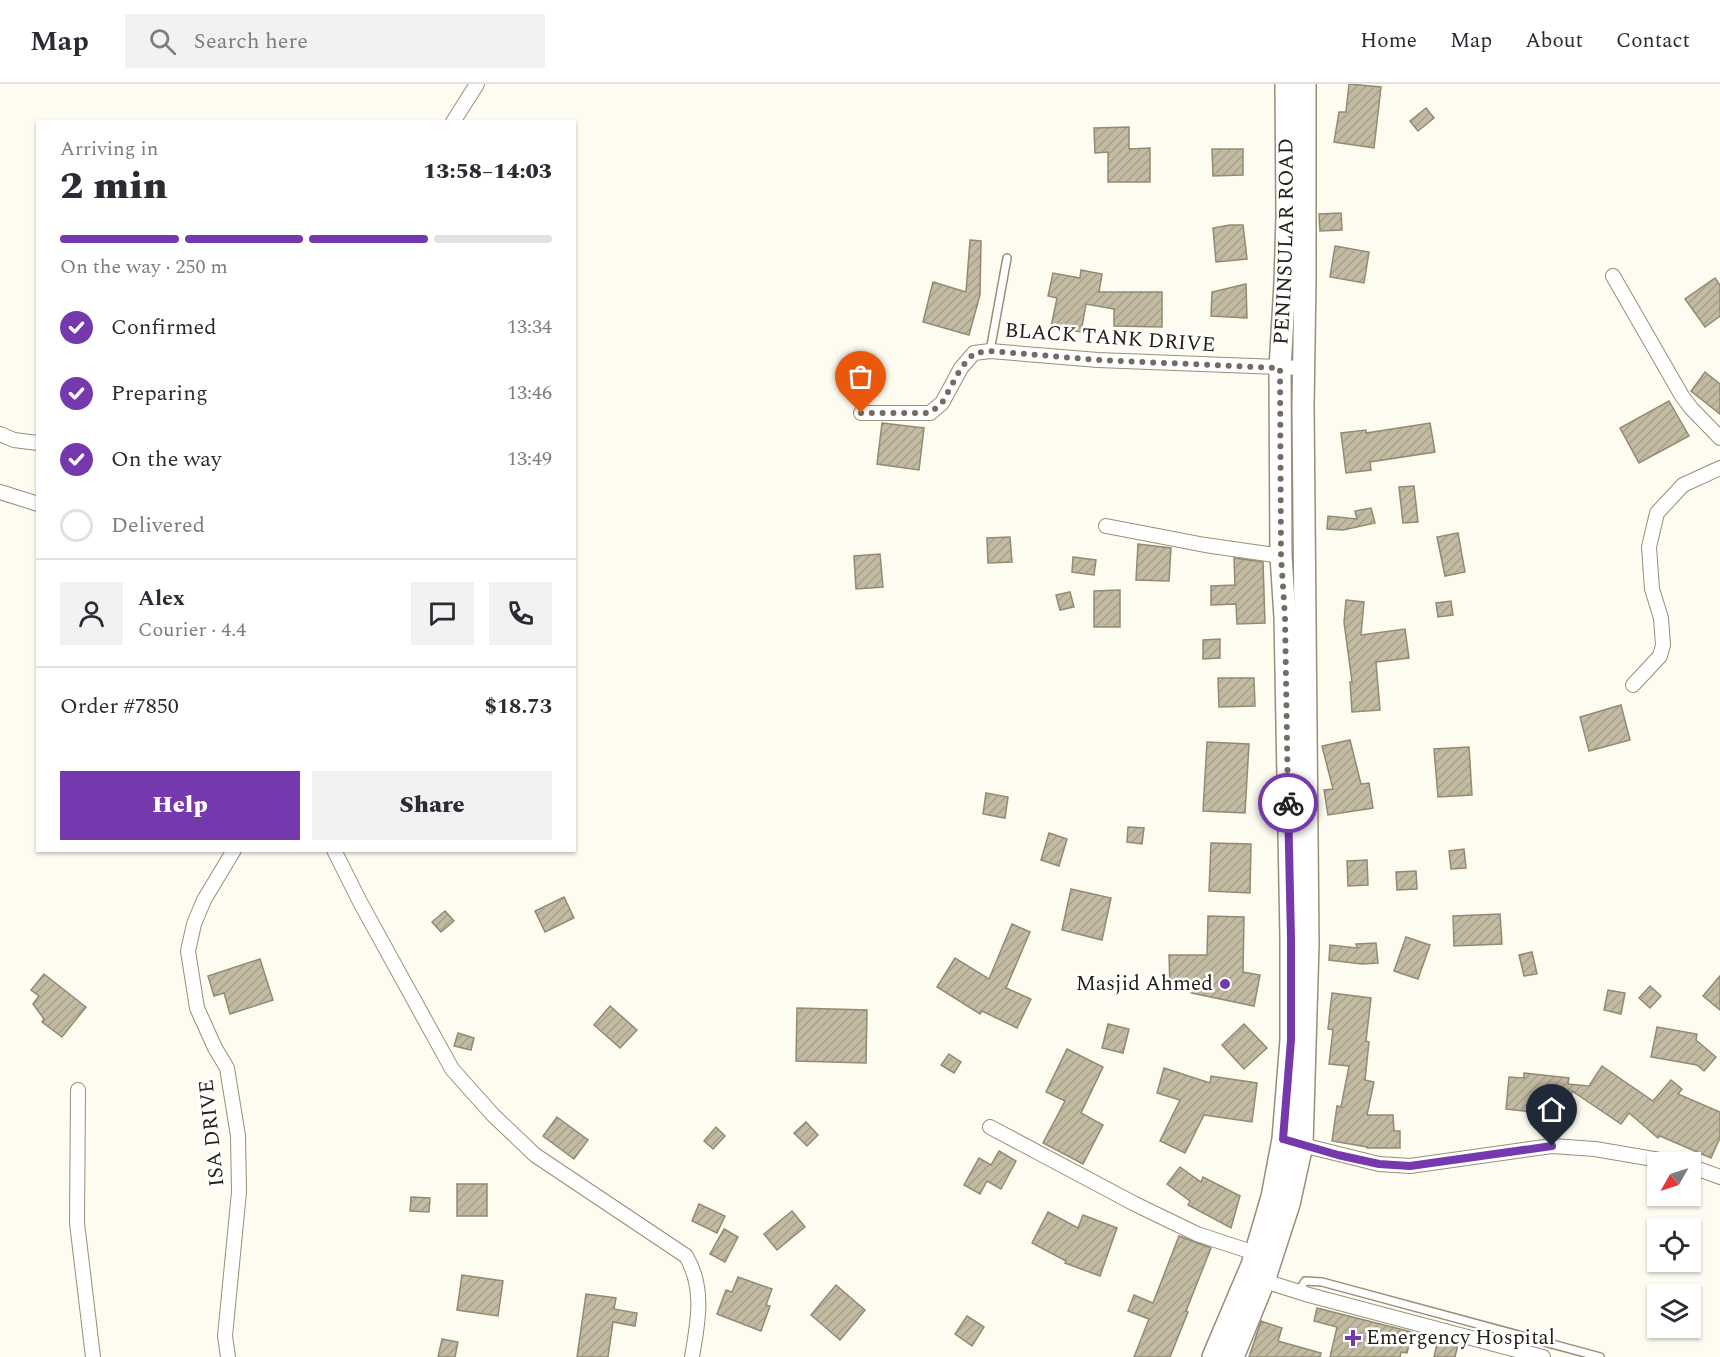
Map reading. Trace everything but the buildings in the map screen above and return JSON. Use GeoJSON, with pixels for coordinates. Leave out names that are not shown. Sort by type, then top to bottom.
{"type":"FeatureCollection","features":[{"type":"Feature","properties":{"kind":"main road","name":"PENINSULAR ROAD"},"geometry":{"type":"LineString","coordinates":[[1233,1357],[1256,1278],[1255,1253],[1272,1197],[1293,1142],[1285,617],[1281,556],[1280,368],[1287,239],[1286,84]]}},
{"type":"Feature","properties":{"kind":"main road","name":"PENINSULAR ROAD"},"geometry":{"type":"LineString","coordinates":[[1213,1357],[1256,1278],[1289,1204],[1308,945],[1303,368],[1305,84]]}},
{"type":"Feature","properties":{"kind":"street"},"geometry":{"type":"LineString","coordinates":[[454,120],[477,84]]}},
{"type":"Feature","properties":{"kind":"street"},"geometry":{"type":"LineString","coordinates":[[1613,276],[1682,396],[1690,408],[1720,438]]}},
{"type":"Feature","properties":{"kind":"street","name":"BLACK TANK DRIVE"},"geometry":{"type":"LineString","coordinates":[[861,413],[930,413],[942,403],[961,368],[974,353],[990,351],[1098,360],[1303,368]]}},
{"type":"Feature","properties":{"kind":"street"},"geometry":{"type":"LineString","coordinates":[[0,434],[14,440],[36,443]]}},
{"type":"Feature","properties":{"kind":"street"},"geometry":{"type":"LineString","coordinates":[[1633,685],[1660,656],[1663,645],[1661,618],[1652,589],[1649,547],[1657,513],[1683,485],[1720,468]]}},
{"type":"Feature","properties":{"kind":"street"},"geometry":{"type":"LineString","coordinates":[[0,492],[36,503]]}},
{"type":"Feature","properties":{"kind":"street"},"geometry":{"type":"LineString","coordinates":[[1106,526],[1205,545],[1281,556]]}},
{"type":"Feature","properties":{"kind":"street","name":"ISA DRIVE"},"geometry":{"type":"LineString","coordinates":[[228,1357],[225,1336],[239,1192],[238,1136],[229,1094],[227,1068],[196,1008],[188,951],[194,924],[204,900],[233,852]]}},
{"type":"Feature","properties":{"kind":"street"},"geometry":{"type":"LineString","coordinates":[[335,852],[365,912],[452,1069],[493,1115],[535,1155],[686,1256],[695,1271],[700,1302],[692,1357]]}},
{"type":"Feature","properties":{"kind":"street"},"geometry":{"type":"LineString","coordinates":[[78,1090],[77,1223],[93,1357]]}},
{"type":"Feature","properties":{"kind":"street"},"geometry":{"type":"LineString","coordinates":[[990,1127],[1187,1229],[1255,1253]]}},
{"type":"Feature","properties":{"kind":"street"},"geometry":{"type":"LineString","coordinates":[[1293,1142],[1379,1164],[1410,1166],[1552,1146],[1595,1149],[1647,1158]]}},
{"type":"Feature","properties":{"kind":"street"},"geometry":{"type":"LineString","coordinates":[[1701,1170],[1719,1175]]}},
{"type":"Feature","properties":{"kind":"street"},"geometry":{"type":"LineString","coordinates":[[1256,1278],[1543,1357]]}},
{"type":"Feature","properties":{"kind":"lane"},"geometry":{"type":"LineString","coordinates":[[990,351],[1007,258]]}},
{"type":"Feature","properties":{"kind":"lane"},"geometry":{"type":"LineString","coordinates":[[1299,1291],[1305,1281],[1322,1282],[1600,1357]]}},
{"type":"Feature","properties":{"kind":"way so far"},"geometry":{"type":"LineString","coordinates":[[861,413],[930,413],[942,403],[961,368],[974,353],[990,351],[1098,360],[1280,368],[1281,556],[1285,617],[1288,803]]}},
{"type":"Feature","properties":{"kind":"place","name":"Masjid Ahmed"},"geometry":{"type":"Point","coordinates":[1225,984]}},
{"type":"Feature","properties":{"kind":"place","name":"Emergency Hospital"},"geometry":{"type":"Point","coordinates":[1353,1338]}},
{"type":"Feature","properties":{"kind":"route"},"geometry":{"type":"LineString","coordinates":[[1288,803],[1291,1040],[1283,1139],[1379,1164],[1410,1166],[1552,1146]]}}]}
